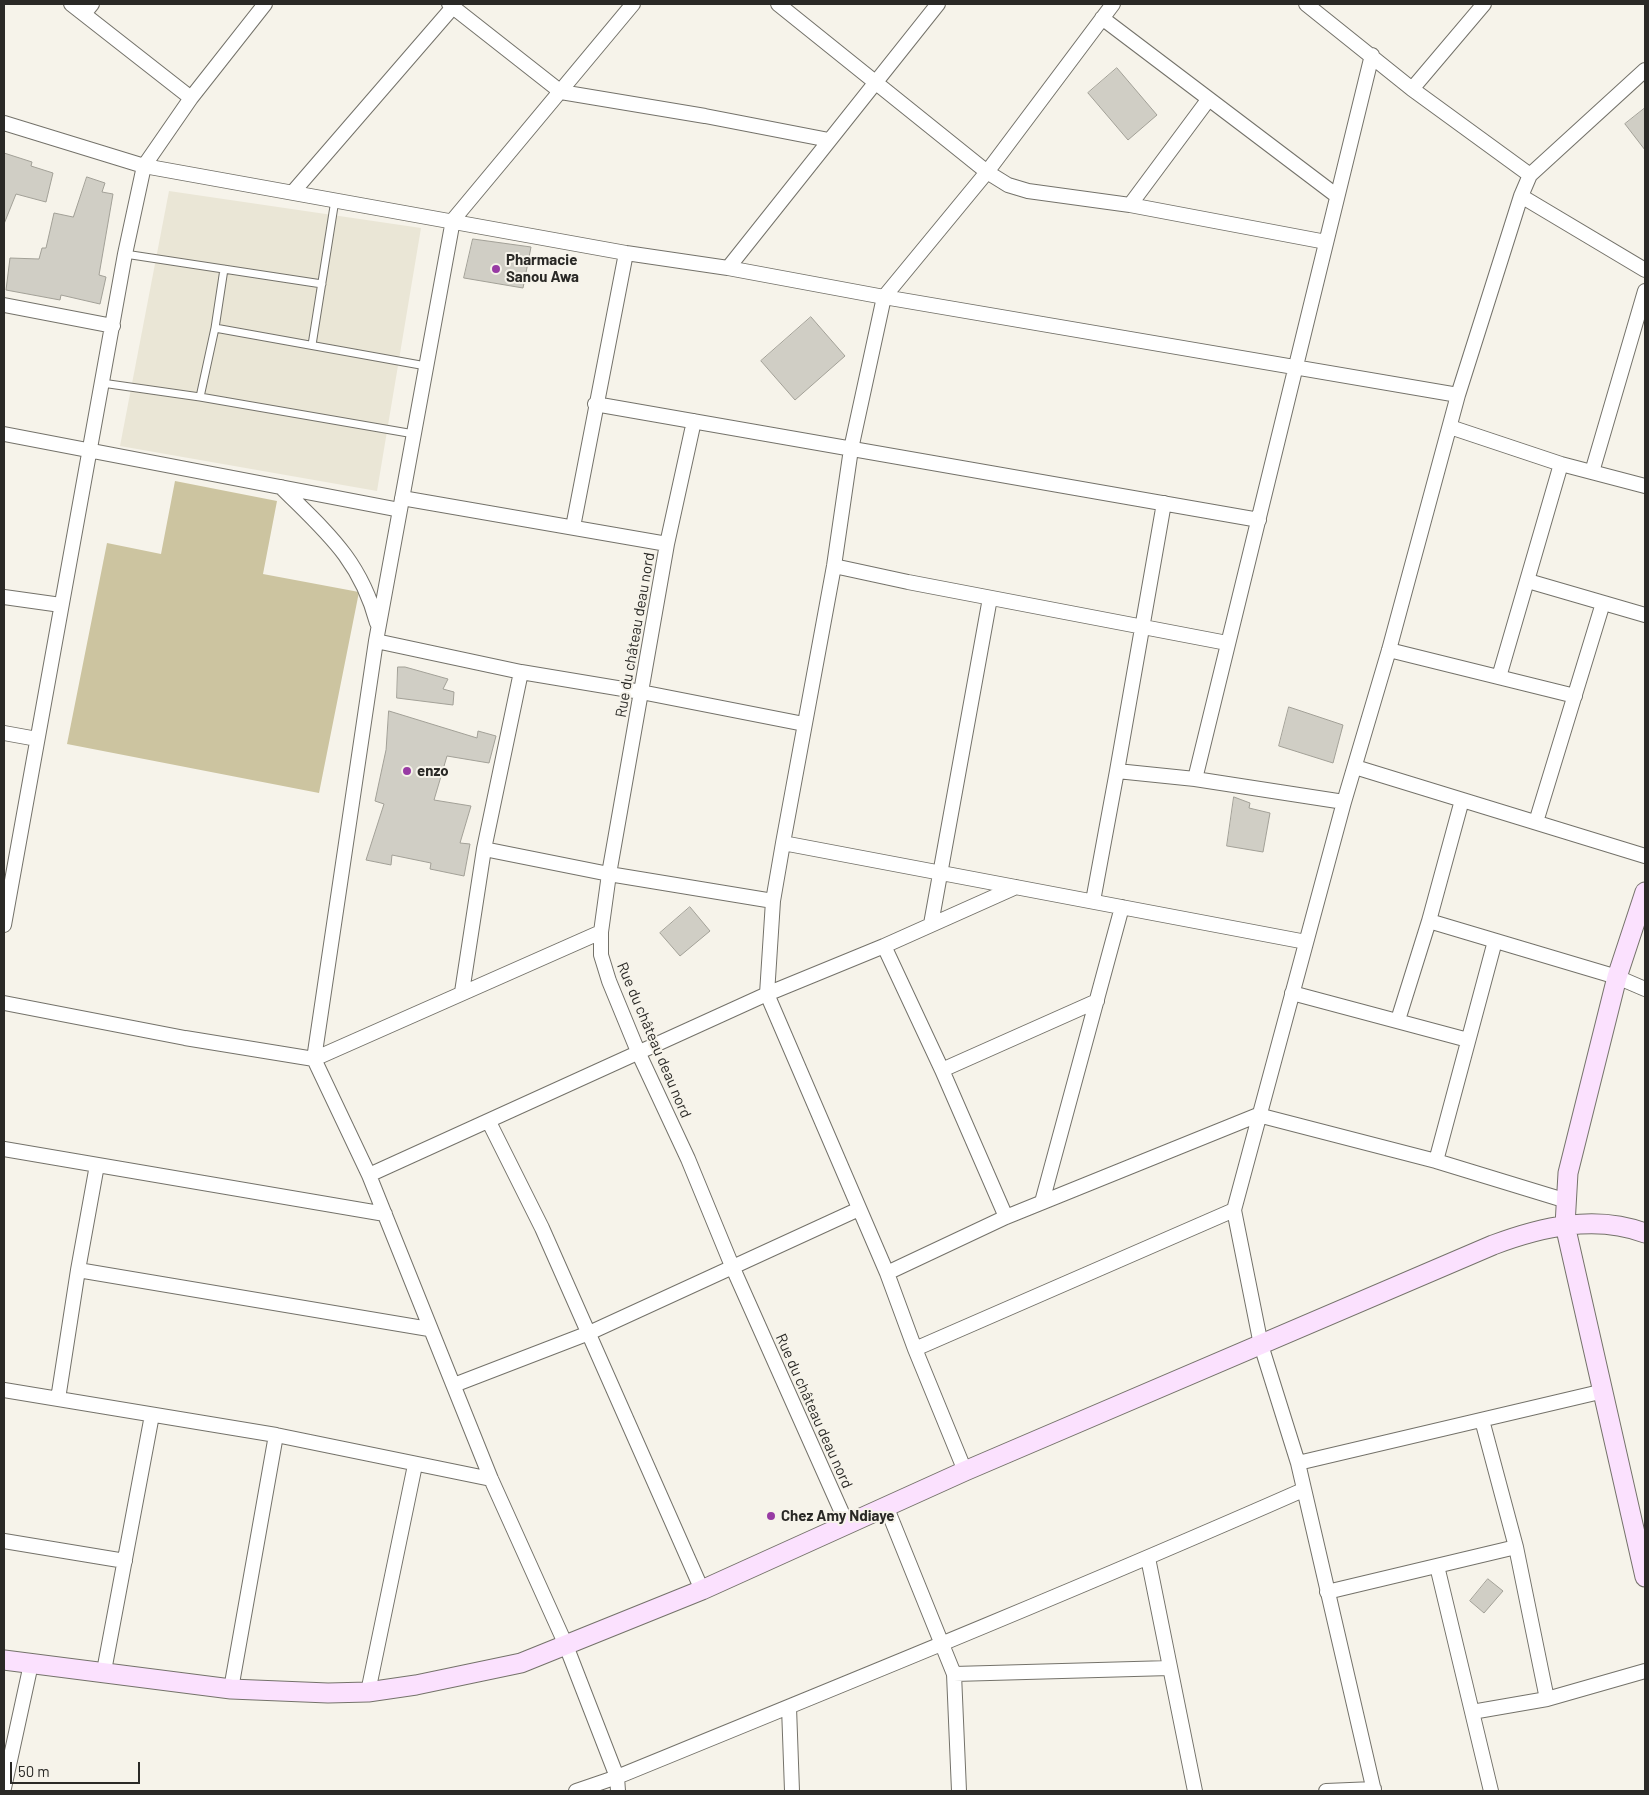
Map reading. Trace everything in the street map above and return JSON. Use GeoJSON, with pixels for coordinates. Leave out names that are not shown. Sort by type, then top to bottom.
{"type":"FeatureCollection","features":[{"type":"Feature","properties":{"kind":"main road"},"geometry":{"type":"LineString","coordinates":[[1645,892],[1617,977],[1568,1173],[1565,1225],[1645,1577]]}},
{"type":"Feature","properties":{"kind":"main road"},"geometry":{"type":"LineString","coordinates":[[4,1660],[104,1671],[231,1689],[328,1693],[368,1692],[416,1685],[521,1663],[565,1643],[702,1590],[966,1471],[1493,1245],[1525,1233],[1565,1225],[1602,1224],[1645,1233]]}},
{"type":"Feature","properties":{"kind":"street"},"geometry":{"type":"LineString","coordinates":[[72,4],[88,9],[192,98]]}},
{"type":"Feature","properties":{"kind":"street"},"geometry":{"type":"LineString","coordinates":[[4,925],[125,254],[144,166],[192,98],[265,4]]}},
{"type":"Feature","properties":{"kind":"street"},"geometry":{"type":"LineString","coordinates":[[618,1784],[565,1643],[491,1479],[454,1385],[429,1329],[369,1175],[314,1059],[377,634],[453,220],[633,4]]}},
{"type":"Feature","properties":{"kind":"street"},"geometry":{"type":"LineString","coordinates":[[778,4],[987,172],[1008,185],[1028,191],[1130,205],[1326,242]]}},
{"type":"Feature","properties":{"kind":"street"},"geometry":{"type":"LineString","coordinates":[[728,268],[938,4]]}},
{"type":"Feature","properties":{"kind":"street"},"geometry":{"type":"LineString","coordinates":[[966,1471],[915,1349],[887,1273],[767,994],[773,901],[834,566],[851,449],[884,298],[987,172],[1113,4]]}},
{"type":"Feature","properties":{"kind":"street"},"geometry":{"type":"LineString","coordinates":[[1412,88],[1484,4]]}},
{"type":"Feature","properties":{"kind":"street"},"geometry":{"type":"LineString","coordinates":[[293,192],[451,5],[561,92],[705,116],[829,140]]}},
{"type":"Feature","properties":{"kind":"street"},"geometry":{"type":"LineString","coordinates":[[1309,5],[1412,88],[1530,175]]}},
{"type":"Feature","properties":{"kind":"street"},"geometry":{"type":"LineString","coordinates":[[1102,18],[1208,100],[1338,196]]}},
{"type":"Feature","properties":{"kind":"street"},"geometry":{"type":"LineString","coordinates":[[1195,779],[1372,55]]}},
{"type":"Feature","properties":{"kind":"street"},"geometry":{"type":"LineString","coordinates":[[1326,1791],[1374,1790],[1298,1463],[1260,1345],[1234,1210],[1258,1115],[1344,802],[1389,650],[1458,395],[1520,196],[1530,175],[1644,74]]}},
{"type":"Feature","properties":{"kind":"street"},"geometry":{"type":"LineString","coordinates":[[1130,205],[1208,100]]}},
{"type":"Feature","properties":{"kind":"street"},"geometry":{"type":"LineString","coordinates":[[4,123],[144,166],[626,252],[728,268],[884,298],[1458,395]]}},
{"type":"Feature","properties":{"kind":"street"},"geometry":{"type":"LineString","coordinates":[[1520,196],[1645,270]]}},
{"type":"Feature","properties":{"kind":"street"},"geometry":{"type":"LineString","coordinates":[[573,527],[595,404],[626,252]]}},
{"type":"Feature","properties":{"kind":"street"},"geometry":{"type":"LineString","coordinates":[[1592,472],[1645,291]]}},
{"type":"Feature","properties":{"kind":"street"},"geometry":{"type":"LineString","coordinates":[[4,304],[113,326]]}},
{"type":"Feature","properties":{"kind":"street"},"geometry":{"type":"LineString","coordinates":[[595,404],[1259,520]]}},
{"type":"Feature","properties":{"kind":"street","name":"Rue du château deau nord"},"geometry":{"type":"LineString","coordinates":[[694,421],[667,544],[609,874],[601,932],[601,955],[609,981],[639,1054],[688,1159],[732,1266],[847,1524]]}},
{"type":"Feature","properties":{"kind":"street"},"geometry":{"type":"LineString","coordinates":[[1450,427],[1561,464],[1645,486]]}},
{"type":"Feature","properties":{"kind":"street"},"geometry":{"type":"LineString","coordinates":[[4,434],[281,487],[573,527],[667,544]]}},
{"type":"Feature","properties":{"kind":"street"},"geometry":{"type":"LineString","coordinates":[[1498,677],[1528,581],[1561,464]]}},
{"type":"Feature","properties":{"kind":"street"},"geometry":{"type":"LineString","coordinates":[[281,487],[330,536],[359,574],[370,598],[377,634]]}},
{"type":"Feature","properties":{"kind":"street"},"geometry":{"type":"LineString","coordinates":[[1092,901],[1164,503]]}},
{"type":"Feature","properties":{"kind":"street"},"geometry":{"type":"LineString","coordinates":[[834,566],[1227,643]]}},
{"type":"Feature","properties":{"kind":"street"},"geometry":{"type":"LineString","coordinates":[[1528,581],[1645,615]]}},
{"type":"Feature","properties":{"kind":"street"},"geometry":{"type":"LineString","coordinates":[[4,597],[62,605]]}},
{"type":"Feature","properties":{"kind":"street"},"geometry":{"type":"LineString","coordinates":[[931,924],[990,598]]}},
{"type":"Feature","properties":{"kind":"street"},"geometry":{"type":"LineString","coordinates":[[1536,822],[1603,603]]}},
{"type":"Feature","properties":{"kind":"street"},"geometry":{"type":"LineString","coordinates":[[377,634],[521,672],[641,692],[804,724]]}},
{"type":"Feature","properties":{"kind":"street"},"geometry":{"type":"LineString","coordinates":[[1389,650],[1575,696]]}},
{"type":"Feature","properties":{"kind":"street"},"geometry":{"type":"LineString","coordinates":[[462,992],[484,848],[521,672]]}},
{"type":"Feature","properties":{"kind":"street"},"geometry":{"type":"LineString","coordinates":[[4,733],[37,739]]}},
{"type":"Feature","properties":{"kind":"street"},"geometry":{"type":"LineString","coordinates":[[1355,767],[1645,856]]}},
{"type":"Feature","properties":{"kind":"street"},"geometry":{"type":"LineString","coordinates":[[1116,771],[1195,779],[1344,802]]}},
{"type":"Feature","properties":{"kind":"street"},"geometry":{"type":"LineString","coordinates":[[1398,1020],[1429,921],[1462,800]]}},
{"type":"Feature","properties":{"kind":"street"},"geometry":{"type":"LineString","coordinates":[[783,843],[1306,942]]}},
{"type":"Feature","properties":{"kind":"street"},"geometry":{"type":"LineString","coordinates":[[484,848],[609,874],[773,901]]}},
{"type":"Feature","properties":{"kind":"street"},"geometry":{"type":"LineString","coordinates":[[369,1175],[639,1054],[767,994],[884,946],[1016,887]]}},
{"type":"Feature","properties":{"kind":"street"},"geometry":{"type":"LineString","coordinates":[[1042,1202],[1122,907]]}},
{"type":"Feature","properties":{"kind":"street"},"geometry":{"type":"LineString","coordinates":[[1429,921],[1617,977],[1645,989]]}},
{"type":"Feature","properties":{"kind":"street"},"geometry":{"type":"LineString","coordinates":[[4,1003],[185,1038],[314,1059],[601,932]]}},
{"type":"Feature","properties":{"kind":"street"},"geometry":{"type":"LineString","coordinates":[[1436,1161],[1495,941]]}},
{"type":"Feature","properties":{"kind":"street"},"geometry":{"type":"LineString","coordinates":[[884,946],[942,1070],[1006,1218]]}},
{"type":"Feature","properties":{"kind":"street"},"geometry":{"type":"LineString","coordinates":[[1292,993],[1468,1040]]}},
{"type":"Feature","properties":{"kind":"street"},"geometry":{"type":"LineString","coordinates":[[942,1070],[1097,1001]]}},
{"type":"Feature","properties":{"kind":"street"},"geometry":{"type":"LineString","coordinates":[[887,1273],[1042,1202],[1258,1115],[1436,1161],[1567,1201]]}},
{"type":"Feature","properties":{"kind":"street"},"geometry":{"type":"LineString","coordinates":[[489,1122],[542,1228],[702,1590]]}},
{"type":"Feature","properties":{"kind":"street"},"geometry":{"type":"LineString","coordinates":[[4,1149],[385,1214]]}},
{"type":"Feature","properties":{"kind":"street"},"geometry":{"type":"LineString","coordinates":[[58,1399],[78,1270],[98,1165]]}},
{"type":"Feature","properties":{"kind":"street"},"geometry":{"type":"LineString","coordinates":[[454,1385],[589,1333],[859,1209]]}},
{"type":"Feature","properties":{"kind":"street"},"geometry":{"type":"LineString","coordinates":[[915,1349],[1234,1210]]}},
{"type":"Feature","properties":{"kind":"street"},"geometry":{"type":"LineString","coordinates":[[78,1270],[429,1329]]}},
{"type":"Feature","properties":{"kind":"street"},"geometry":{"type":"LineString","coordinates":[[4,1390],[276,1436],[491,1479]]}},
{"type":"Feature","properties":{"kind":"street"},"geometry":{"type":"LineString","coordinates":[[1298,1463],[1604,1391]]}},
{"type":"Feature","properties":{"kind":"street"},"geometry":{"type":"LineString","coordinates":[[104,1671],[152,1415]]}},
{"type":"Feature","properties":{"kind":"street"},"geometry":{"type":"LineString","coordinates":[[1482,1420],[1516,1547],[1547,1699]]}},
{"type":"Feature","properties":{"kind":"street"},"geometry":{"type":"LineString","coordinates":[[231,1689],[276,1436]]}},
{"type":"Feature","properties":{"kind":"street"},"geometry":{"type":"LineString","coordinates":[[368,1692],[415,1465]]}},
{"type":"Feature","properties":{"kind":"street"},"geometry":{"type":"LineString","coordinates":[[576,1791],[618,1784],[789,1707],[1148,1558],[1303,1490]]}},
{"type":"Feature","properties":{"kind":"street"},"geometry":{"type":"LineString","coordinates":[[886,1506],[954,1674],[959,1791]]}},
{"type":"Feature","properties":{"kind":"street"},"geometry":{"type":"LineString","coordinates":[[4,1541],[125,1561]]}},
{"type":"Feature","properties":{"kind":"street"},"geometry":{"type":"LineString","coordinates":[[1327,1592],[1516,1547]]}},
{"type":"Feature","properties":{"kind":"street"},"geometry":{"type":"LineString","coordinates":[[1148,1558],[1195,1791]]}},
{"type":"Feature","properties":{"kind":"street"},"geometry":{"type":"LineString","coordinates":[[1437,1566],[1491,1791]]}},
{"type":"Feature","properties":{"kind":"street"},"geometry":{"type":"LineString","coordinates":[[4,1788],[31,1664]]}},
{"type":"Feature","properties":{"kind":"street"},"geometry":{"type":"LineString","coordinates":[[954,1674],[1170,1668]]}},
{"type":"Feature","properties":{"kind":"street"},"geometry":{"type":"LineString","coordinates":[[1472,1712],[1547,1699],[1645,1671]]}},
{"type":"Feature","properties":{"kind":"street"},"geometry":{"type":"LineString","coordinates":[[789,1707],[792,1791]]}},
{"type":"Feature","properties":{"kind":"lane"},"geometry":{"type":"LineString","coordinates":[[312,346],[335,199]]}},
{"type":"Feature","properties":{"kind":"lane"},"geometry":{"type":"LineString","coordinates":[[125,254],[322,284]]}},
{"type":"Feature","properties":{"kind":"lane"},"geometry":{"type":"LineString","coordinates":[[200,397],[215,328],[224,269]]}},
{"type":"Feature","properties":{"kind":"lane"},"geometry":{"type":"LineString","coordinates":[[215,328],[426,366]]}},
{"type":"Feature","properties":{"kind":"lane"},"geometry":{"type":"LineString","coordinates":[[102,383],[200,397],[414,434]]}},
{"type":"Feature","properties":{"kind":"shaded area"},"geometry":{"type":"Polygon","coordinates":[[[169,191],[421,228],[377,491],[120,446],[169,191]]]}},
{"type":"Feature","properties":{"kind":"shaded area"},"geometry":{"type":"Polygon","coordinates":[[[175,481],[277,501],[263,574],[359,592],[319,793],[67,744],[107,543],[161,554],[175,481]]]}},
{"type":"Feature","properties":{"kind":"building"},"geometry":{"type":"Polygon","coordinates":[[[1117,68],[1157,115],[1128,140],[1088,93],[1117,68]]]}},
{"type":"Feature","properties":{"kind":"building"},"geometry":{"type":"Polygon","coordinates":[[[1645,108],[1645,150],[1625,124],[1645,108]]]}},
{"type":"Feature","properties":{"kind":"building"},"geometry":{"type":"Polygon","coordinates":[[[4,153],[32,162],[31,166],[53,173],[46,202],[16,194],[4,224],[4,153]]]}},
{"type":"Feature","properties":{"kind":"building"},"geometry":{"type":"Polygon","coordinates":[[[87,177],[105,183],[102,192],[113,194],[99,275],[106,277],[100,304],[61,295],[60,300],[6,290],[10,258],[39,259],[42,248],[46,248],[54,213],[73,217],[87,177]]]}},
{"type":"Feature","properties":{"kind":"building","name":"Pharmacie Sanou Awa"},"geometry":{"type":"Polygon","coordinates":[[[473,239],[531,247],[523,288],[464,278],[473,239]]]}},
{"type":"Feature","properties":{"kind":"building"},"geometry":{"type":"Polygon","coordinates":[[[811,317],[845,356],[795,400],[761,361],[811,317]]]}},
{"type":"Feature","properties":{"kind":"building"},"geometry":{"type":"Polygon","coordinates":[[[398,667],[405,667],[448,679],[443,689],[454,692],[453,705],[397,698],[398,667]]]}},
{"type":"Feature","properties":{"kind":"building"},"geometry":{"type":"Polygon","coordinates":[[[1289,707],[1343,725],[1333,763],[1279,746],[1289,707]]]}},
{"type":"Feature","properties":{"kind":"building"},"geometry":{"type":"Polygon","coordinates":[[[389,711],[477,738],[478,731],[496,736],[489,763],[447,756],[434,800],[471,806],[460,843],[470,844],[464,876],[430,869],[431,863],[392,855],[391,865],[366,860],[384,804],[375,801],[386,750],[389,711]]]}},
{"type":"Feature","properties":{"kind":"building"},"geometry":{"type":"Polygon","coordinates":[[[1234,797],[1250,803],[1249,808],[1270,813],[1263,852],[1227,846],[1234,797]]]}},
{"type":"Feature","properties":{"kind":"building"},"geometry":{"type":"Polygon","coordinates":[[[690,907],[710,931],[680,956],[660,933],[690,907]]]}},
{"type":"Feature","properties":{"kind":"building"},"geometry":{"type":"Polygon","coordinates":[[[1488,1579],[1503,1591],[1484,1613],[1470,1601],[1488,1579]]]}},
{"type":"Feature","properties":{"kind":"place","name":"Pharmacie Sanou Awa"},"geometry":{"type":"Point","coordinates":[496,269]}},
{"type":"Feature","properties":{"kind":"place","name":"enzo"},"geometry":{"type":"Point","coordinates":[407,771]}},
{"type":"Feature","properties":{"kind":"place","name":"Chez Amy Ndiaye"},"geometry":{"type":"Point","coordinates":[771,1516]}}]}
